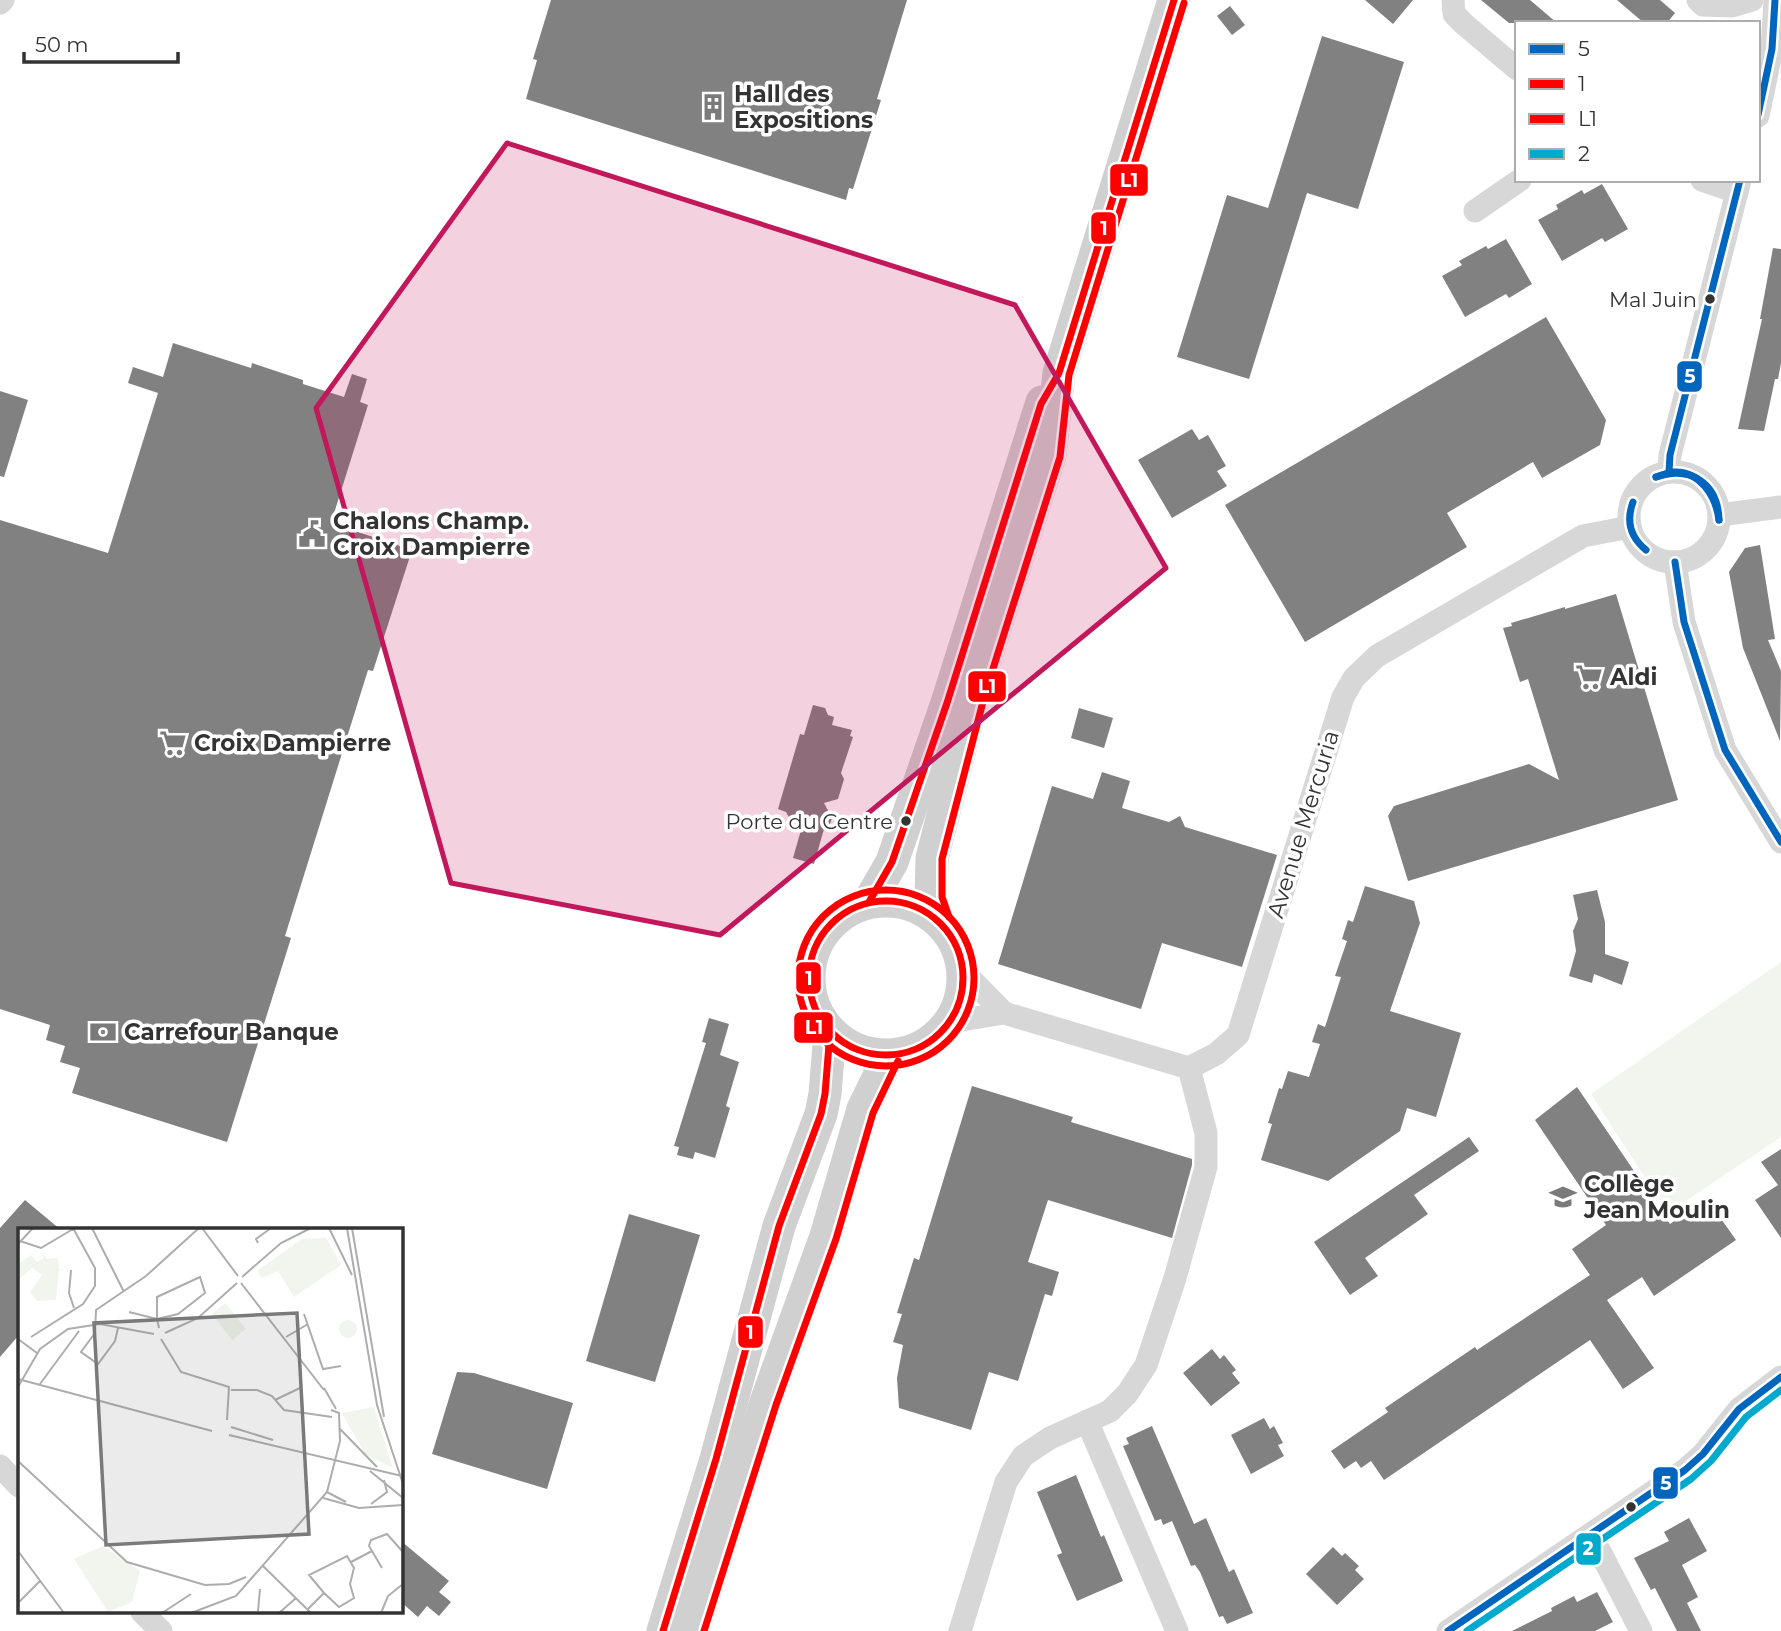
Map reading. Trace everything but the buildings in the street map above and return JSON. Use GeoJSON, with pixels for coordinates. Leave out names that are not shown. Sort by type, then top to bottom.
{"type":"FeatureCollection","features":[{"type":"Feature","properties":{"kind":"main road"},"geometry":{"type":"LineString","coordinates":[[939,921],[913,905],[899,901],[869,902],[849,910],[832,922],[818,940],[810,961],[808,983],[813,1005],[830,1032],[856,1050],[872,1055],[888,1056],[912,1051],[933,1040],[950,1022],[960,1000],[963,979],[961,958],[952,938],[939,921],[931,899],[932,858],[975,691],[1050,455],[1059,373],[1174,0]]}},
{"type":"Feature","properties":{"kind":"main road"},"geometry":{"type":"LineString","coordinates":[[869,902],[892,862],[947,703],[1041,404],[1059,373]]}},
{"type":"Feature","properties":{"kind":"main road"},"geometry":{"type":"LineString","coordinates":[[663,1631],[716,1459],[781,1222],[821,1114],[830,1032]]}},
{"type":"Feature","properties":{"kind":"main road"},"geometry":{"type":"LineString","coordinates":[[693,1631],[766,1402],[827,1236],[863,1109],[888,1056]]}},
{"type":"Feature","properties":{"kind":"street"},"geometry":{"type":"LineString","coordinates":[[1453,0],[1454,14],[1515,67]]}},
{"type":"Feature","properties":{"kind":"street"},"geometry":{"type":"LineString","coordinates":[[1698,0],[1703,5],[1732,6],[1752,0]]}},
{"type":"Feature","properties":{"kind":"street"},"geometry":{"type":"LineString","coordinates":[[1760,106],[1772,49],[1775,0]]}},
{"type":"Feature","properties":{"kind":"street"},"geometry":{"type":"LineString","coordinates":[[1475,211],[1517,182]]}},
{"type":"Feature","properties":{"kind":"street"},"geometry":{"type":"LineString","coordinates":[[1669,472],[1670,455],[1738,186],[1714,182]]}},
{"type":"Feature","properties":{"kind":"street"},"geometry":{"type":"LineString","coordinates":[[1669,472],[1698,478],[1709,488],[1717,501],[1719,515],[1718,530],[1712,543],[1695,557],[1675,562],[1660,560],[1646,553],[1636,541],[1630,527],[1629,512],[1634,497],[1643,485],[1655,476],[1669,472]]}},
{"type":"Feature","properties":{"kind":"street"},"geometry":{"type":"LineString","coordinates":[[1719,515],[1781,507]]}},
{"type":"Feature","properties":{"kind":"street","name":"Avenue Mercuria"},"geometry":{"type":"LineString","coordinates":[[1189,1068],[1216,1054],[1238,1035],[1343,697],[1354,678],[1377,656],[1583,536],[1630,527]]}},
{"type":"Feature","properties":{"kind":"street"},"geometry":{"type":"LineString","coordinates":[[1675,562],[1684,622],[1725,750],[1781,842]]}},
{"type":"Feature","properties":{"kind":"street"},"geometry":{"type":"LineString","coordinates":[[962,970],[1004,1013]]}},
{"type":"Feature","properties":{"kind":"street"},"geometry":{"type":"LineString","coordinates":[[950,1022],[1004,1013],[1189,1068],[1206,1133],[1206,1167],[1175,1278],[1146,1365],[1127,1394],[1110,1411],[1050,1438],[1023,1456],[1006,1482],[960,1631]]}},
{"type":"Feature","properties":{"kind":"street"},"geometry":{"type":"LineString","coordinates":[[1448,1631],[1685,1471],[1703,1454],[1739,1409],[1781,1377]]}},
{"type":"Feature","properties":{"kind":"street"},"geometry":{"type":"LineString","coordinates":[[1087,1421],[1177,1631]]}},
{"type":"Feature","properties":{"kind":"street"},"geometry":{"type":"LineString","coordinates":[[0,1466],[18,1485]]}},
{"type":"Feature","properties":{"kind":"street"},"geometry":{"type":"LineString","coordinates":[[1591,1534],[1642,1631]]}},
{"type":"Feature","properties":{"kind":"street"},"geometry":{"type":"LineString","coordinates":[[144,1614],[161,1631]]}},
{"type":"Feature","properties":{"kind":"highlighted area"},"geometry":{"type":"Polygon","coordinates":[[[507,143],[1015,305],[1166,568],[720,935],[451,883],[316,408],[507,143]]]}},
{"type":"Feature","properties":{"kind":"shaded area"},"geometry":{"type":"Polygon","coordinates":[[[1781,962],[1781,1137],[1668,1213],[1591,1094],[1781,962]]]}},
{"type":"Feature","properties":{"kind":"transit line","name":"1"},"geometry":{"type":"LineString","coordinates":[[869,902],[892,862],[947,703],[1041,404],[1059,373],[1174,0]]}},
{"type":"Feature","properties":{"kind":"transit line","name":"5"},"geometry":{"type":"LineString","coordinates":[[1760,106],[1772,49],[1775,0]]}},
{"type":"Feature","properties":{"kind":"transit line","name":"L1"},"geometry":{"type":"LineString","coordinates":[[949,917],[942,897],[942,859],[985,694],[1060,457],[1069,375],[1184,3]]}},
{"type":"Feature","properties":{"kind":"transit line","name":"5"},"geometry":{"type":"LineString","coordinates":[[1669,472],[1670,455],[1739,182]]}},
{"type":"Feature","properties":{"kind":"transit line","name":"5"},"geometry":{"type":"LineString","coordinates":[[1656,477],[1673,472],[1691,475],[1699,480],[1710,494],[1719,520]]}},
{"type":"Feature","properties":{"kind":"transit line","name":"5"},"geometry":{"type":"LineString","coordinates":[[1656,477],[1680,473],[1700,480],[1714,496],[1719,520]]}},
{"type":"Feature","properties":{"kind":"transit line","name":"5"},"geometry":{"type":"LineString","coordinates":[[1633,502],[1631,528],[1636,540],[1646,550]]}},
{"type":"Feature","properties":{"kind":"transit line","name":"5"},"geometry":{"type":"LineString","coordinates":[[1675,562],[1684,622],[1725,750],[1781,842]]}},
{"type":"Feature","properties":{"kind":"transit line","name":"L1"},"geometry":{"type":"LineString","coordinates":[[886,890],[920,897],[948,916],[967,944],[974,978],[967,1012],[948,1040],[920,1059],[886,1066],[852,1059],[824,1040],[805,1012],[798,978],[805,944],[824,916],[852,897],[886,890]]}},
{"type":"Feature","properties":{"kind":"transit line","name":"1"},"geometry":{"type":"LineString","coordinates":[[886,901],[916,907],[941,923],[957,948],[963,978],[957,1008],[941,1033],[916,1049],[886,1055],[856,1049],[831,1033],[815,1008],[809,978],[815,948],[831,923],[856,907],[886,901]]}},
{"type":"Feature","properties":{"kind":"transit line","name":"1"},"geometry":{"type":"LineString","coordinates":[[663,1631],[716,1459],[779,1226],[821,1114],[830,1032]]}},
{"type":"Feature","properties":{"kind":"transit line","name":"L1"},"geometry":{"type":"LineString","coordinates":[[704,1631],[776,1405],[836,1239],[873,1113],[898,1061]]}},
{"type":"Feature","properties":{"kind":"transit line","name":"5"},"geometry":{"type":"LineString","coordinates":[[1448,1631],[1685,1470],[1703,1454],[1739,1409],[1781,1377]]}},
{"type":"Feature","properties":{"kind":"transit line","name":"2"},"geometry":{"type":"LineString","coordinates":[[1467,1631],[1691,1479],[1711,1461],[1746,1417],[1781,1390]]}},
{"type":"Feature","properties":{"kind":"place","name":"Hall des Expositions"},"geometry":{"type":"Point","coordinates":[713,107]}},
{"type":"Feature","properties":{"kind":"place","name":"Mal Juin"},"geometry":{"type":"Point","coordinates":[1710,299]}},
{"type":"Feature","properties":{"kind":"place","name":"Chalons Champ. Croix Dampierre"},"geometry":{"type":"Point","coordinates":[312,534]}},
{"type":"Feature","properties":{"kind":"place","name":"Aldi"},"geometry":{"type":"Point","coordinates":[1589,677]}},
{"type":"Feature","properties":{"kind":"place","name":"Croix Dampierre"},"geometry":{"type":"Point","coordinates":[173,743]}},
{"type":"Feature","properties":{"kind":"place","name":"Porte du Centre"},"geometry":{"type":"Point","coordinates":[906,821]}},
{"type":"Feature","properties":{"kind":"place","name":"Carrefour Banque"},"geometry":{"type":"Point","coordinates":[103,1032]}},
{"type":"Feature","properties":{"kind":"place","name":"Collège Jean Moulin"},"geometry":{"type":"Point","coordinates":[1563,1197]}}]}
